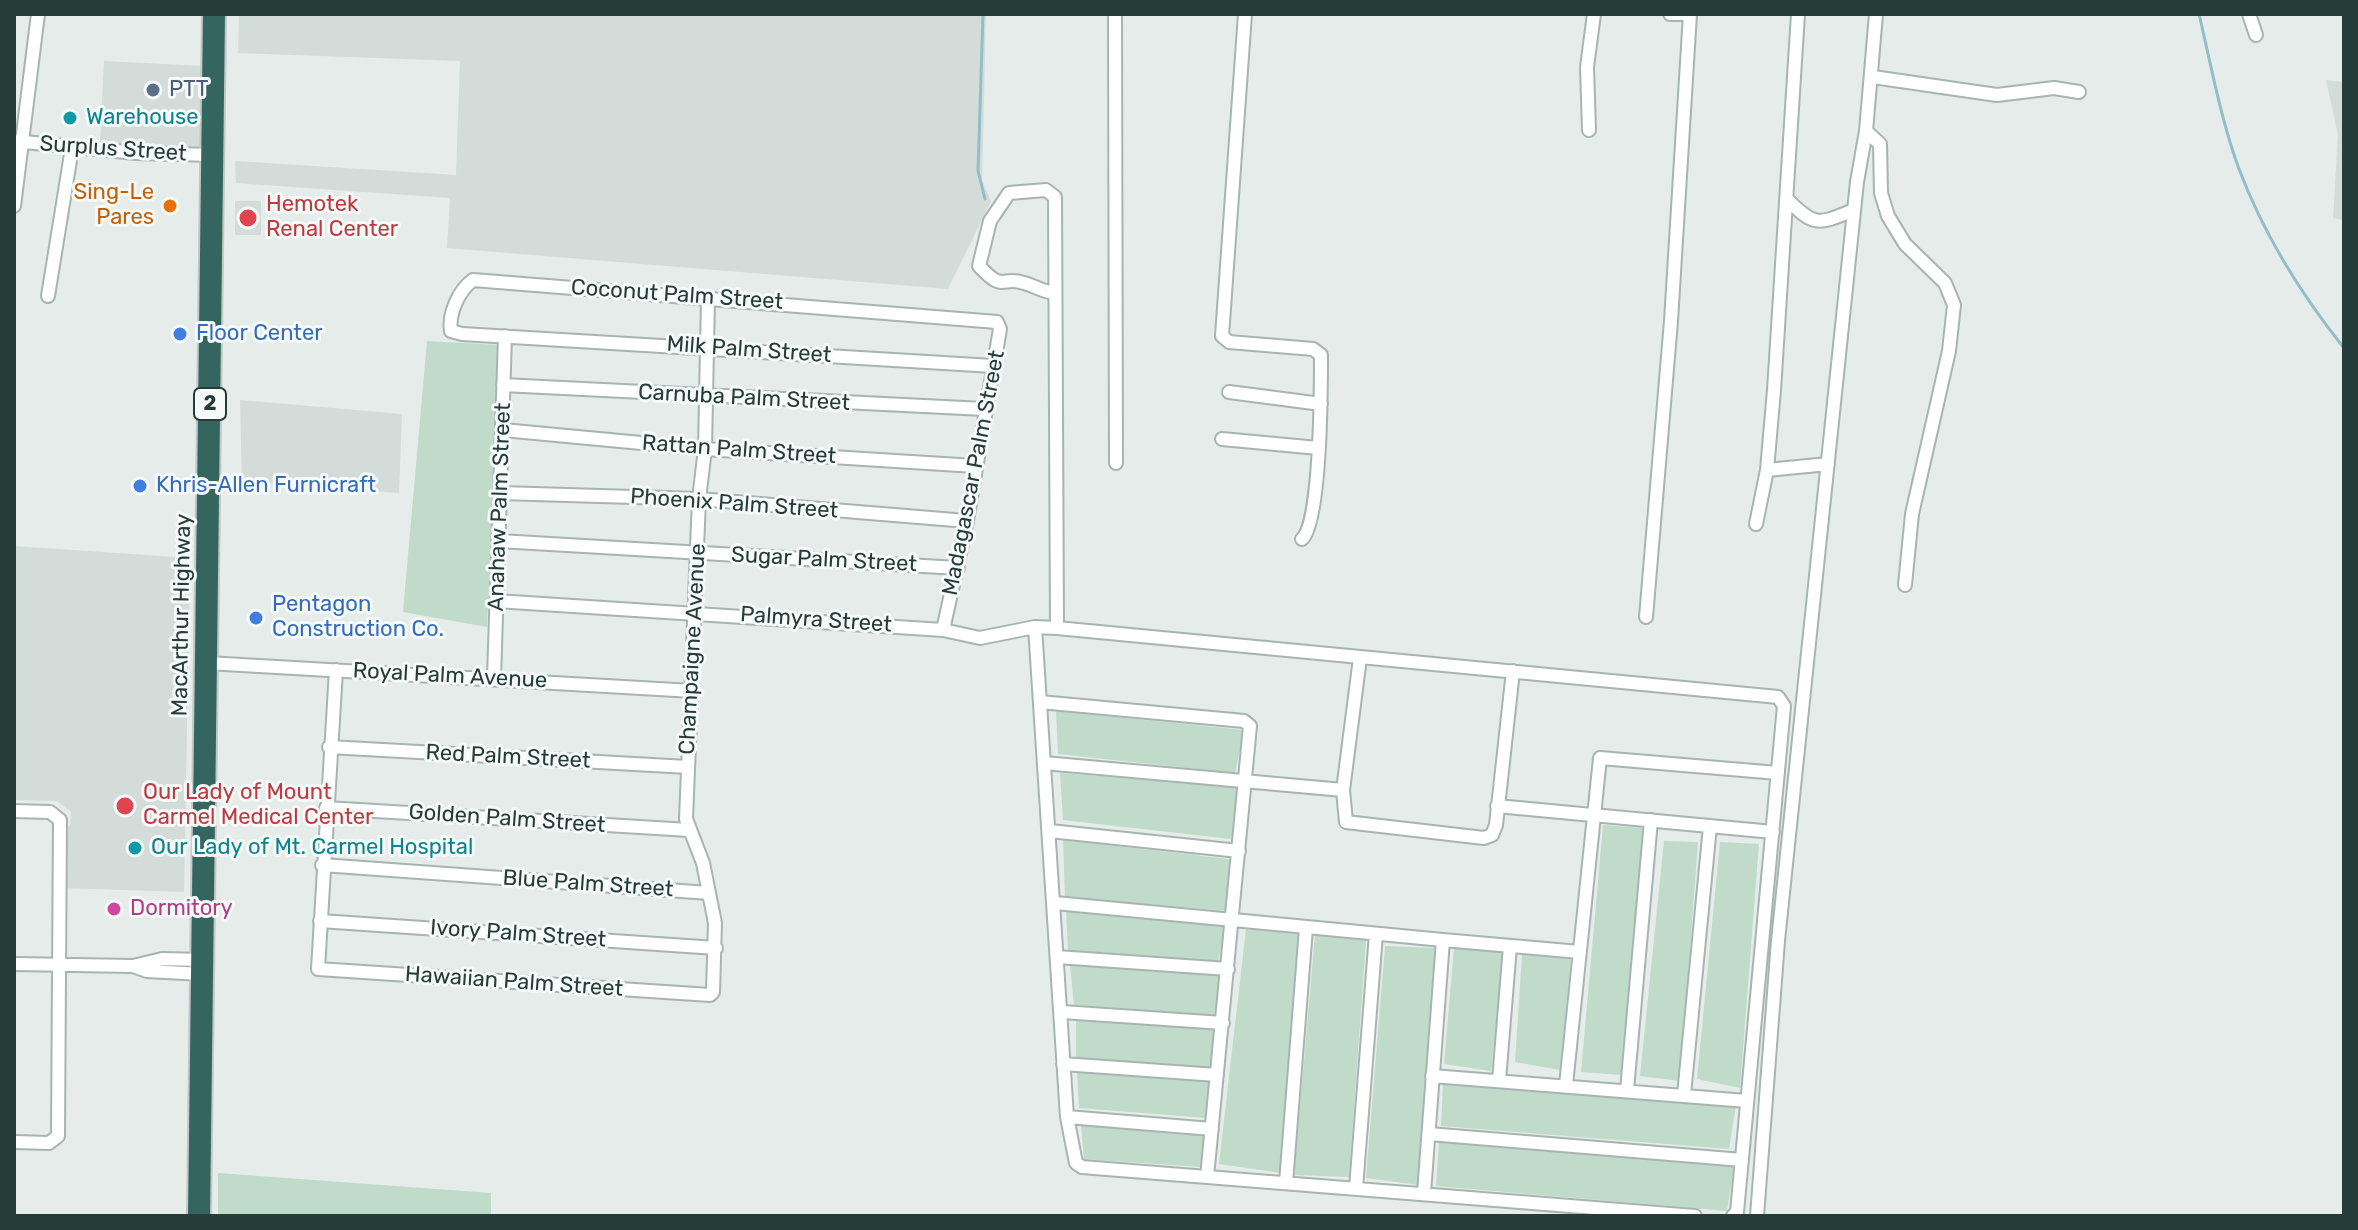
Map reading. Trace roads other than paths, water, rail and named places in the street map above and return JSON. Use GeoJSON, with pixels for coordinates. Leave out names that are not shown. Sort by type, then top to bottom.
{"type":"FeatureCollection","features":[{"type":"Feature","properties":{"kind":"highway","name":"MacArthur Highway"},"geometry":{"type":"LineString","coordinates":[[199,1216],[214,14]]}},
{"type":"Feature","properties":{"kind":"street"},"geometry":{"type":"LineString","coordinates":[[14,206],[19,142],[38,14]]}},
{"type":"Feature","properties":{"kind":"street"},"geometry":{"type":"LineString","coordinates":[[1115,14],[1116,463]]}},
{"type":"Feature","properties":{"kind":"street"},"geometry":{"type":"LineString","coordinates":[[1245,14],[1222,336],[1229,342],[1317,351],[1321,355],[1321,404],[1312,520],[1308,533],[1302,539]]}},
{"type":"Feature","properties":{"kind":"street"},"geometry":{"type":"LineString","coordinates":[[1589,130],[1587,67],[1594,14]]}},
{"type":"Feature","properties":{"kind":"street"},"geometry":{"type":"LineString","coordinates":[[1670,14],[1683,14]]}},
{"type":"Feature","properties":{"kind":"street"},"geometry":{"type":"LineString","coordinates":[[1646,617],[1671,321],[1690,14]]}},
{"type":"Feature","properties":{"kind":"street"},"geometry":{"type":"LineString","coordinates":[[1756,524],[1767,470],[1798,14]]}},
{"type":"Feature","properties":{"kind":"street"},"geometry":{"type":"LineString","coordinates":[[1757,1216],[1778,941],[1854,210],[1873,77],[1876,14]]}},
{"type":"Feature","properties":{"kind":"street"},"geometry":{"type":"LineString","coordinates":[[2249,14],[2256,35]]}},
{"type":"Feature","properties":{"kind":"street"},"geometry":{"type":"LineString","coordinates":[[1873,77],[1997,95],[2054,88],[2079,92]]}},
{"type":"Feature","properties":{"kind":"street"},"geometry":{"type":"LineString","coordinates":[[1866,131],[1880,144],[1881,193],[1896,232],[1945,283],[1954,305],[1949,351],[1912,514],[1905,585]]}},
{"type":"Feature","properties":{"kind":"street","name":"Surplus Street"},"geometry":{"type":"LineString","coordinates":[[19,142],[72,148],[213,155]]}},
{"type":"Feature","properties":{"kind":"street"},"geometry":{"type":"LineString","coordinates":[[48,296],[72,148]]}},
{"type":"Feature","properties":{"kind":"street"},"geometry":{"type":"LineString","coordinates":[[1055,293],[1018,281],[996,282],[979,266],[990,221],[1009,193],[1046,190],[1055,197],[1057,628]]}},
{"type":"Feature","properties":{"kind":"street"},"geometry":{"type":"LineString","coordinates":[[1787,199],[1806,218],[1820,223],[1854,210]]}},
{"type":"Feature","properties":{"kind":"street","name":"Coconut Palm Street"},"geometry":{"type":"LineString","coordinates":[[505,336],[451,331],[450,324],[463,287],[473,280],[992,319]]}},
{"type":"Feature","properties":{"kind":"street","name":"Champaigne Avenue"},"geometry":{"type":"LineString","coordinates":[[708,298],[705,449],[699,499],[697,611],[688,767],[689,830],[709,893],[716,948],[715,988],[710,995]]}},
{"type":"Feature","properties":{"kind":"street","name":"Madagascar Palm Street"},"geometry":{"type":"LineString","coordinates":[[943,630],[967,521],[1000,329],[992,319]]}},
{"type":"Feature","properties":{"kind":"street","name":"Milk Palm Street"},"geometry":{"type":"LineString","coordinates":[[505,336],[993,366]]}},
{"type":"Feature","properties":{"kind":"street","name":"Anahaw Palm Street"},"geometry":{"type":"LineString","coordinates":[[494,678],[505,336]]}},
{"type":"Feature","properties":{"kind":"street","name":"Carnuba Palm Street"},"geometry":{"type":"LineString","coordinates":[[503,385],[984,409]]}},
{"type":"Feature","properties":{"kind":"street"},"geometry":{"type":"LineString","coordinates":[[1229,392],[1321,404]]}},
{"type":"Feature","properties":{"kind":"street","name":"Rattan Palm Street"},"geometry":{"type":"LineString","coordinates":[[503,430],[705,449],[975,466]]}},
{"type":"Feature","properties":{"kind":"street"},"geometry":{"type":"LineString","coordinates":[[1222,439],[1318,448]]}},
{"type":"Feature","properties":{"kind":"street"},"geometry":{"type":"LineString","coordinates":[[1767,470],[1828,464]]}},
{"type":"Feature","properties":{"kind":"street","name":"Phoenix Palm Street"},"geometry":{"type":"LineString","coordinates":[[501,493],[699,499],[967,521]]}},
{"type":"Feature","properties":{"kind":"street","name":"Sugar Palm Street"},"geometry":{"type":"LineString","coordinates":[[499,541],[958,568]]}},
{"type":"Feature","properties":{"kind":"street","name":"Palmyra Street"},"geometry":{"type":"LineString","coordinates":[[496,601],[697,611],[943,630],[980,638],[1035,627],[1057,628],[1778,697],[1784,706],[1778,773]]}},
{"type":"Feature","properties":{"kind":"street"},"geometry":{"type":"LineString","coordinates":[[1035,627],[1067,1117],[1073,1158],[1082,1167],[1695,1216]]}},
{"type":"Feature","properties":{"kind":"street"},"geometry":{"type":"LineString","coordinates":[[1360,658],[1343,790],[1346,822],[1484,838],[1492,835],[1513,671]]}},
{"type":"Feature","properties":{"kind":"street","name":"Royal Palm Avenue"},"geometry":{"type":"LineString","coordinates":[[207,663],[693,691]]}},
{"type":"Feature","properties":{"kind":"street"},"geometry":{"type":"LineString","coordinates":[[320,921],[336,670]]}},
{"type":"Feature","properties":{"kind":"street"},"geometry":{"type":"LineString","coordinates":[[1040,702],[1244,721],[1250,726],[1207,1177]]}},
{"type":"Feature","properties":{"kind":"street","name":"Red Palm Street"},"geometry":{"type":"LineString","coordinates":[[329,747],[688,767]]}},
{"type":"Feature","properties":{"kind":"street"},"geometry":{"type":"LineString","coordinates":[[1566,1085],[1593,814],[1599,763],[1603,756],[1778,773],[1737,1212],[1733,1216]]}},
{"type":"Feature","properties":{"kind":"street"},"geometry":{"type":"LineString","coordinates":[[1044,763],[1343,790]]}},
{"type":"Feature","properties":{"kind":"street"},"geometry":{"type":"LineString","coordinates":[[1497,806],[1773,832]]}},
{"type":"Feature","properties":{"kind":"street","name":"Golden Palm Street"},"geometry":{"type":"LineString","coordinates":[[326,808],[689,830]]}},
{"type":"Feature","properties":{"kind":"street"},"geometry":{"type":"LineString","coordinates":[[14,811],[50,812],[60,820],[61,965],[58,1136],[49,1143],[14,1142]]}},
{"type":"Feature","properties":{"kind":"street"},"geometry":{"type":"LineString","coordinates":[[1627,1090],[1651,820]]}},
{"type":"Feature","properties":{"kind":"street"},"geometry":{"type":"LineString","coordinates":[[1684,1095],[1710,826]]}},
{"type":"Feature","properties":{"kind":"street"},"geometry":{"type":"LineString","coordinates":[[1050,831],[1239,851]]}},
{"type":"Feature","properties":{"kind":"street","name":"Blue Palm Street"},"geometry":{"type":"LineString","coordinates":[[322,865],[709,893]]}},
{"type":"Feature","properties":{"kind":"street"},"geometry":{"type":"LineString","coordinates":[[1055,903],[1580,952]]}},
{"type":"Feature","properties":{"kind":"street","name":"Ivory Palm Street"},"geometry":{"type":"LineString","coordinates":[[320,921],[716,948]]}},
{"type":"Feature","properties":{"kind":"street","name":"Hawaiian Palm Street"},"geometry":{"type":"LineString","coordinates":[[320,921],[318,969],[710,995]]}},
{"type":"Feature","properties":{"kind":"street"},"geometry":{"type":"LineString","coordinates":[[1286,1183],[1306,928]]}},
{"type":"Feature","properties":{"kind":"street"},"geometry":{"type":"LineString","coordinates":[[1356,1188],[1376,934]]}},
{"type":"Feature","properties":{"kind":"street"},"geometry":{"type":"LineString","coordinates":[[1424,1193],[1443,940]]}},
{"type":"Feature","properties":{"kind":"street"},"geometry":{"type":"LineString","coordinates":[[1499,1080],[1510,946]]}},
{"type":"Feature","properties":{"kind":"street"},"geometry":{"type":"LineString","coordinates":[[1057,957],[1228,969]]}},
{"type":"Feature","properties":{"kind":"street"},"geometry":{"type":"LineString","coordinates":[[14,964],[202,967]]}},
{"type":"Feature","properties":{"kind":"street"},"geometry":{"type":"LineString","coordinates":[[1062,1012],[1223,1023]]}},
{"type":"Feature","properties":{"kind":"street"},"geometry":{"type":"LineString","coordinates":[[1063,1064],[1217,1075]]}},
{"type":"Feature","properties":{"kind":"street"},"geometry":{"type":"LineString","coordinates":[[1432,1076],[1747,1101]]}},
{"type":"Feature","properties":{"kind":"street"},"geometry":{"type":"LineString","coordinates":[[1067,1117],[1212,1129]]}},
{"type":"Feature","properties":{"kind":"street"},"geometry":{"type":"LineString","coordinates":[[1429,1134],[1742,1160]]}},
{"type":"Feature","properties":{"kind":"waterway"},"geometry":{"type":"LineString","coordinates":[[983,14],[978,171],[985,199]]}},
{"type":"Feature","properties":{"kind":"waterway"},"geometry":{"type":"LineString","coordinates":[[2199,14],[2227,131],[2249,193],[2284,263],[2344,348]]}},
{"type":"Feature","properties":{"kind":"place","name":"PTT"},"geometry":{"type":"Point","coordinates":[153,90]}},
{"type":"Feature","properties":{"kind":"place","name":"Warehouse"},"geometry":{"type":"Point","coordinates":[70,118]}},
{"type":"Feature","properties":{"kind":"place","name":"Sing-Le Pares"},"geometry":{"type":"Point","coordinates":[170,206]}},
{"type":"Feature","properties":{"kind":"place","name":"Hemotek Renal Center"},"geometry":{"type":"Point","coordinates":[248,218]}},
{"type":"Feature","properties":{"kind":"place","name":"Floor Center"},"geometry":{"type":"Point","coordinates":[180,334]}},
{"type":"Feature","properties":{"kind":"place","name":"Khris-Allen Furnicraft"},"geometry":{"type":"Point","coordinates":[140,486]}},
{"type":"Feature","properties":{"kind":"place","name":"Pentagon Construction Co."},"geometry":{"type":"Point","coordinates":[256,618]}},
{"type":"Feature","properties":{"kind":"place","name":"Our Lady of Mount Carmel Medical Center"},"geometry":{"type":"Point","coordinates":[125,806]}},
{"type":"Feature","properties":{"kind":"place","name":"Our Lady of Mt. Carmel Hospital"},"geometry":{"type":"Point","coordinates":[135,848]}},
{"type":"Feature","properties":{"kind":"place","name":"Dormitory"},"geometry":{"type":"Point","coordinates":[114,909]}}]}
